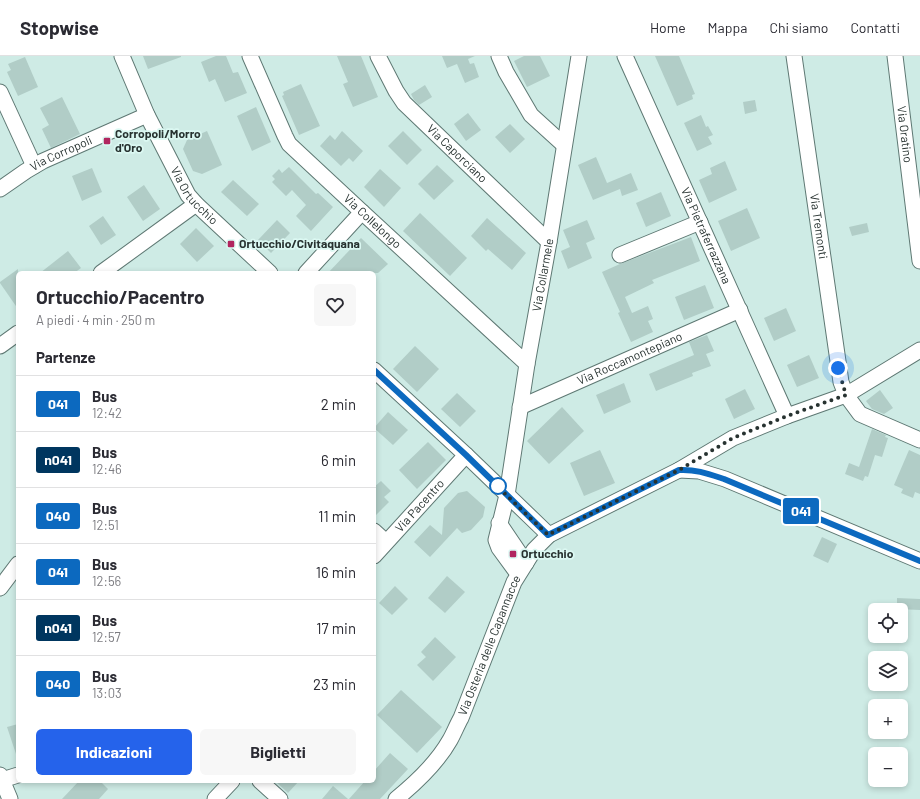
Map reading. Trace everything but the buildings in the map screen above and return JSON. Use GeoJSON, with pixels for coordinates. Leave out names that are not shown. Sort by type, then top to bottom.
{"type":"FeatureCollection","features":[{"type":"Feature","properties":{"kind":"street","name":"Via Ortucchio"},"geometry":{"type":"LineString","coordinates":[[122,56],[147,115],[183,185],[196,204],[268,271]]}},
{"type":"Feature","properties":{"kind":"street","name":"Via Collelongo"},"geometry":{"type":"LineString","coordinates":[[250,56],[289,144],[527,364]]}},
{"type":"Feature","properties":{"kind":"street","name":"Via Caporciano"},"geometry":{"type":"LineString","coordinates":[[378,56],[396,92],[404,103],[549,242]]}},
{"type":"Feature","properties":{"kind":"street"},"geometry":{"type":"LineString","coordinates":[[499,56],[506,72],[531,115],[564,145]]}},
{"type":"Feature","properties":{"kind":"street","name":"Via Collarmele"},"geometry":{"type":"LineString","coordinates":[[507,495],[527,364],[549,242],[579,56]]}},
{"type":"Feature","properties":{"kind":"street","name":"Via Pietraferrazzana"},"geometry":{"type":"LineString","coordinates":[[625,56],[787,416]]}},
{"type":"Feature","properties":{"kind":"street","name":"Via Tremonti"},"geometry":{"type":"LineString","coordinates":[[794,56],[839,375],[846,395],[855,409],[863,416],[920,440]]}},
{"type":"Feature","properties":{"kind":"street","name":"Via Oratino"},"geometry":{"type":"LineString","coordinates":[[895,56],[920,261]]}},
{"type":"Feature","properties":{"kind":"street"},"geometry":{"type":"LineString","coordinates":[[0,92],[34,166]]}},
{"type":"Feature","properties":{"kind":"street","name":"Via Corropoli"},"geometry":{"type":"LineString","coordinates":[[0,189],[34,166],[147,115]]}},
{"type":"Feature","properties":{"kind":"street"},"geometry":{"type":"LineString","coordinates":[[104,271],[196,204]]}},
{"type":"Feature","properties":{"kind":"street"},"geometry":{"type":"LineString","coordinates":[[308,271],[362,212]]}},
{"type":"Feature","properties":{"kind":"street"},"geometry":{"type":"LineString","coordinates":[[620,255],[700,222]]}},
{"type":"Feature","properties":{"kind":"street","name":"Via Roccamontepiano"},"geometry":{"type":"LineString","coordinates":[[520,407],[740,310]]}},
{"type":"Feature","properties":{"kind":"street"},"geometry":{"type":"LineString","coordinates":[[0,346],[16,334]]}},
{"type":"Feature","properties":{"kind":"street","name":"Via Osteria delle Capannacce"},"geometry":{"type":"LineString","coordinates":[[396,799],[410,788],[434,763],[451,740],[522,568],[541,541],[548,535],[679,470],[733,438],[787,416],[846,395],[920,350]]}},
{"type":"Feature","properties":{"kind":"street"},"geometry":{"type":"LineString","coordinates":[[376,372],[466,455],[548,535]]}},
{"type":"Feature","properties":{"kind":"street","name":"Via Pacentro"},"geometry":{"type":"LineString","coordinates":[[376,554],[466,455]]}},
{"type":"Feature","properties":{"kind":"street"},"geometry":{"type":"LineString","coordinates":[[679,470],[699,471],[724,479],[920,561]]}},
{"type":"Feature","properties":{"kind":"street"},"geometry":{"type":"LineString","coordinates":[[507,495],[496,540],[498,548],[522,568]]}},
{"type":"Feature","properties":{"kind":"street"},"geometry":{"type":"LineString","coordinates":[[376,533],[386,542]]}},
{"type":"Feature","properties":{"kind":"street"},"geometry":{"type":"LineString","coordinates":[[0,588],[16,567]]}},
{"type":"Feature","properties":{"kind":"street"},"geometry":{"type":"LineString","coordinates":[[10,799],[1,778],[16,775]]}},
{"type":"Feature","properties":{"kind":"street"},"geometry":{"type":"LineString","coordinates":[[215,799],[230,783]]}},
{"type":"Feature","properties":{"kind":"street"},"geometry":{"type":"LineString","coordinates":[[262,783],[280,799]]}},
{"type":"Feature","properties":{"kind":"bus line","name":"041"},"geometry":{"type":"LineString","coordinates":[[376,372],[466,455],[548,535],[679,470],[686,469],[704,472],[724,479],[920,561]]}},
{"type":"Feature","properties":{"kind":"place","name":"Corropoli/Morro d'Oro"},"geometry":{"type":"Point","coordinates":[107,141]}},
{"type":"Feature","properties":{"kind":"place","name":"Ortucchio/Civitaquana"},"geometry":{"type":"Point","coordinates":[231,244]}},
{"type":"Feature","properties":{"kind":"place","name":"Ortucchio"},"geometry":{"type":"Point","coordinates":[513,554]}},
{"type":"Feature","properties":{"kind":"route"},"geometry":{"type":"LineString","coordinates":[[498,486],[496,485],[548,535],[679,470],[733,438],[787,416],[846,395],[838,368]]}}]}
